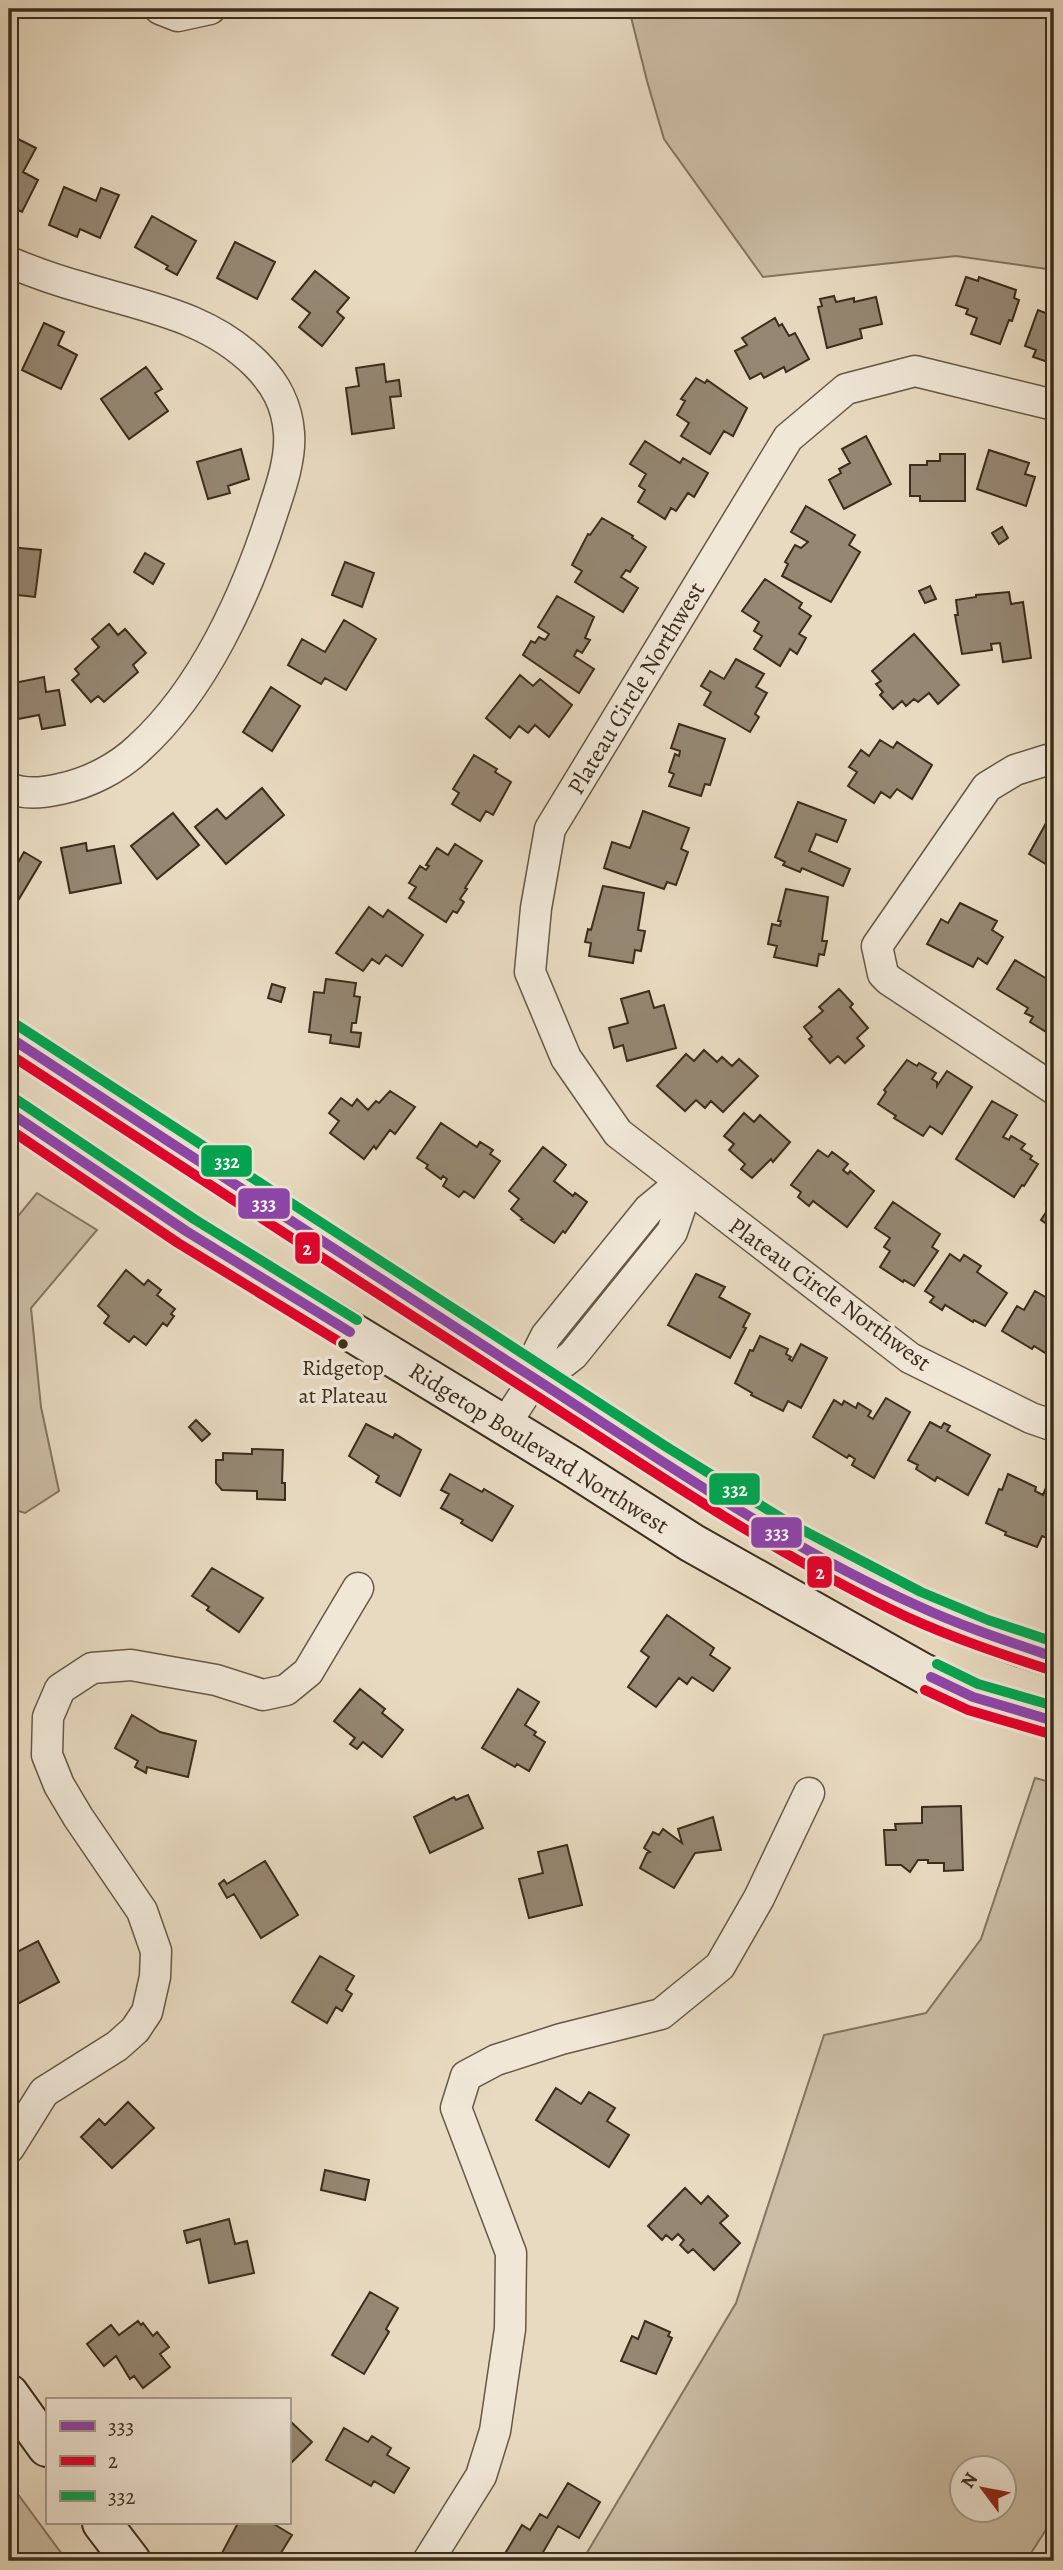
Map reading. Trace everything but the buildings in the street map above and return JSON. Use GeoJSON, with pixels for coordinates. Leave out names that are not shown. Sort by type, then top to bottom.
{"type":"FeatureCollection","features":[{"type":"Feature","properties":{"kind":"main road"},"geometry":{"type":"LineString","coordinates":[[9,1037],[733,1507],[894,1595],[1000,1641],[1054,1657]]}},
{"type":"Feature","properties":{"kind":"main road"},"geometry":{"type":"LineString","coordinates":[[9,1049],[70,1078]]}},
{"type":"Feature","properties":{"kind":"main road","name":"Ridgetop Boulevard Northwest"},"geometry":{"type":"LineString","coordinates":[[9,1112],[186,1231],[692,1543],[923,1673],[973,1697],[1054,1721]]}},
{"type":"Feature","properties":{"kind":"main road"},"geometry":{"type":"LineString","coordinates":[[9,2394],[46,2446]]}},
{"type":"Feature","properties":{"kind":"main road"},"geometry":{"type":"LineString","coordinates":[[103,2524],[131,2561]]}},
{"type":"Feature","properties":{"kind":"street"},"geometry":{"type":"LineString","coordinates":[[160,9],[178,16],[210,9]]}},
{"type":"Feature","properties":{"kind":"street"},"geometry":{"type":"LineString","coordinates":[[9,262],[83,288],[165,310],[201,324],[225,338],[255,363],[273,384],[285,404],[290,436],[283,481],[261,550],[234,612],[201,671],[169,717],[138,750],[106,772],[75,786],[48,792],[19,793],[9,788]]}},
{"type":"Feature","properties":{"kind":"street","name":"Plateau Circle Northwest"},"geometry":{"type":"LineString","coordinates":[[1054,405],[915,372],[846,389],[788,438],[550,829],[536,908],[530,972],[566,1058],[618,1133],[910,1358],[1031,1419],[1054,1426]]}},
{"type":"Feature","properties":{"kind":"street"},"geometry":{"type":"LineString","coordinates":[[1054,762],[1047,761],[1015,771],[987,788],[877,946],[883,974],[889,980],[1054,1089]]}},
{"type":"Feature","properties":{"kind":"street"},"geometry":{"type":"LineString","coordinates":[[504,1426],[535,1378],[555,1369],[573,1355],[656,1253],[672,1232],[687,1188]]}},
{"type":"Feature","properties":{"kind":"street"},"geometry":{"type":"LineString","coordinates":[[9,2148],[44,2092],[117,2046],[135,2030],[147,2012],[155,1977],[156,1951],[142,1911],[78,1817],[59,1785],[47,1755],[48,1717],[60,1689],[92,1668],[131,1665],[216,1680],[263,1695],[286,1690],[308,1672],[358,1588]]}},
{"type":"Feature","properties":{"kind":"street"},"geometry":{"type":"LineString","coordinates":[[428,2561],[481,2476],[495,2431],[510,2329],[511,2253],[456,2108],[466,2076],[495,2060],[561,2039],[661,2014],[720,1966],[759,1898],[809,1793]]}},
{"type":"Feature","properties":{"kind":"shaded area"},"geometry":{"type":"Polygon","coordinates":[[[629,9],[1054,9],[1054,270],[956,256],[763,277],[664,139],[629,9]]]}},
{"type":"Feature","properties":{"kind":"shaded area"},"geometry":{"type":"Polygon","coordinates":[[[37,1193],[97,1230],[31,1308],[41,1407],[59,1491],[25,1513],[9,1508],[9,1227],[37,1193]]]}},
{"type":"Feature","properties":{"kind":"shaded area"},"geometry":{"type":"Polygon","coordinates":[[[1035,1778],[1054,1783],[1054,2517],[1026,2561],[582,2561],[736,2303],[824,2035],[926,2013],[981,1939],[1035,1778]]]}},
{"type":"Feature","properties":{"kind":"shaded area"},"geometry":{"type":"Polygon","coordinates":[[[9,2482],[67,2561],[9,2561],[9,2482]]]}},
{"type":"Feature","properties":{"kind":"transit line","name":"332"},"geometry":{"type":"LineString","coordinates":[[17,1025],[665,1446],[791,1524],[921,1592],[988,1620],[1054,1642]]}},
{"type":"Feature","properties":{"kind":"transit line","name":"333"},"geometry":{"type":"LineString","coordinates":[[9,1037],[760,1523],[863,1580],[916,1605],[1054,1657]]}},
{"type":"Feature","properties":{"kind":"transit line","name":"2"},"geometry":{"type":"LineString","coordinates":[[9,1054],[754,1535],[907,1617],[995,1652],[1050,1670]]}},
{"type":"Feature","properties":{"kind":"transit line","name":"332"},"geometry":{"type":"LineString","coordinates":[[17,1100],[194,1219],[357,1320]]}},
{"type":"Feature","properties":{"kind":"transit line","name":"333"},"geometry":{"type":"LineString","coordinates":[[9,1112],[186,1231],[350,1332]]}},
{"type":"Feature","properties":{"kind":"transit line","name":"2"},"geometry":{"type":"LineString","coordinates":[[9,1129],[178,1243],[343,1344]]}},
{"type":"Feature","properties":{"kind":"transit line","name":"332"},"geometry":{"type":"LineString","coordinates":[[937,1664],[978,1684],[1054,1706]]}},
{"type":"Feature","properties":{"kind":"transit line","name":"333"},"geometry":{"type":"LineString","coordinates":[[931,1677],[973,1697],[1054,1721]]}},
{"type":"Feature","properties":{"kind":"transit line","name":"2"},"geometry":{"type":"LineString","coordinates":[[925,1690],[968,1710],[1050,1734]]}},
{"type":"Feature","properties":{"kind":"place","name":"Ridgetop at Plateau"},"geometry":{"type":"Point","coordinates":[343,1344]}}]}
